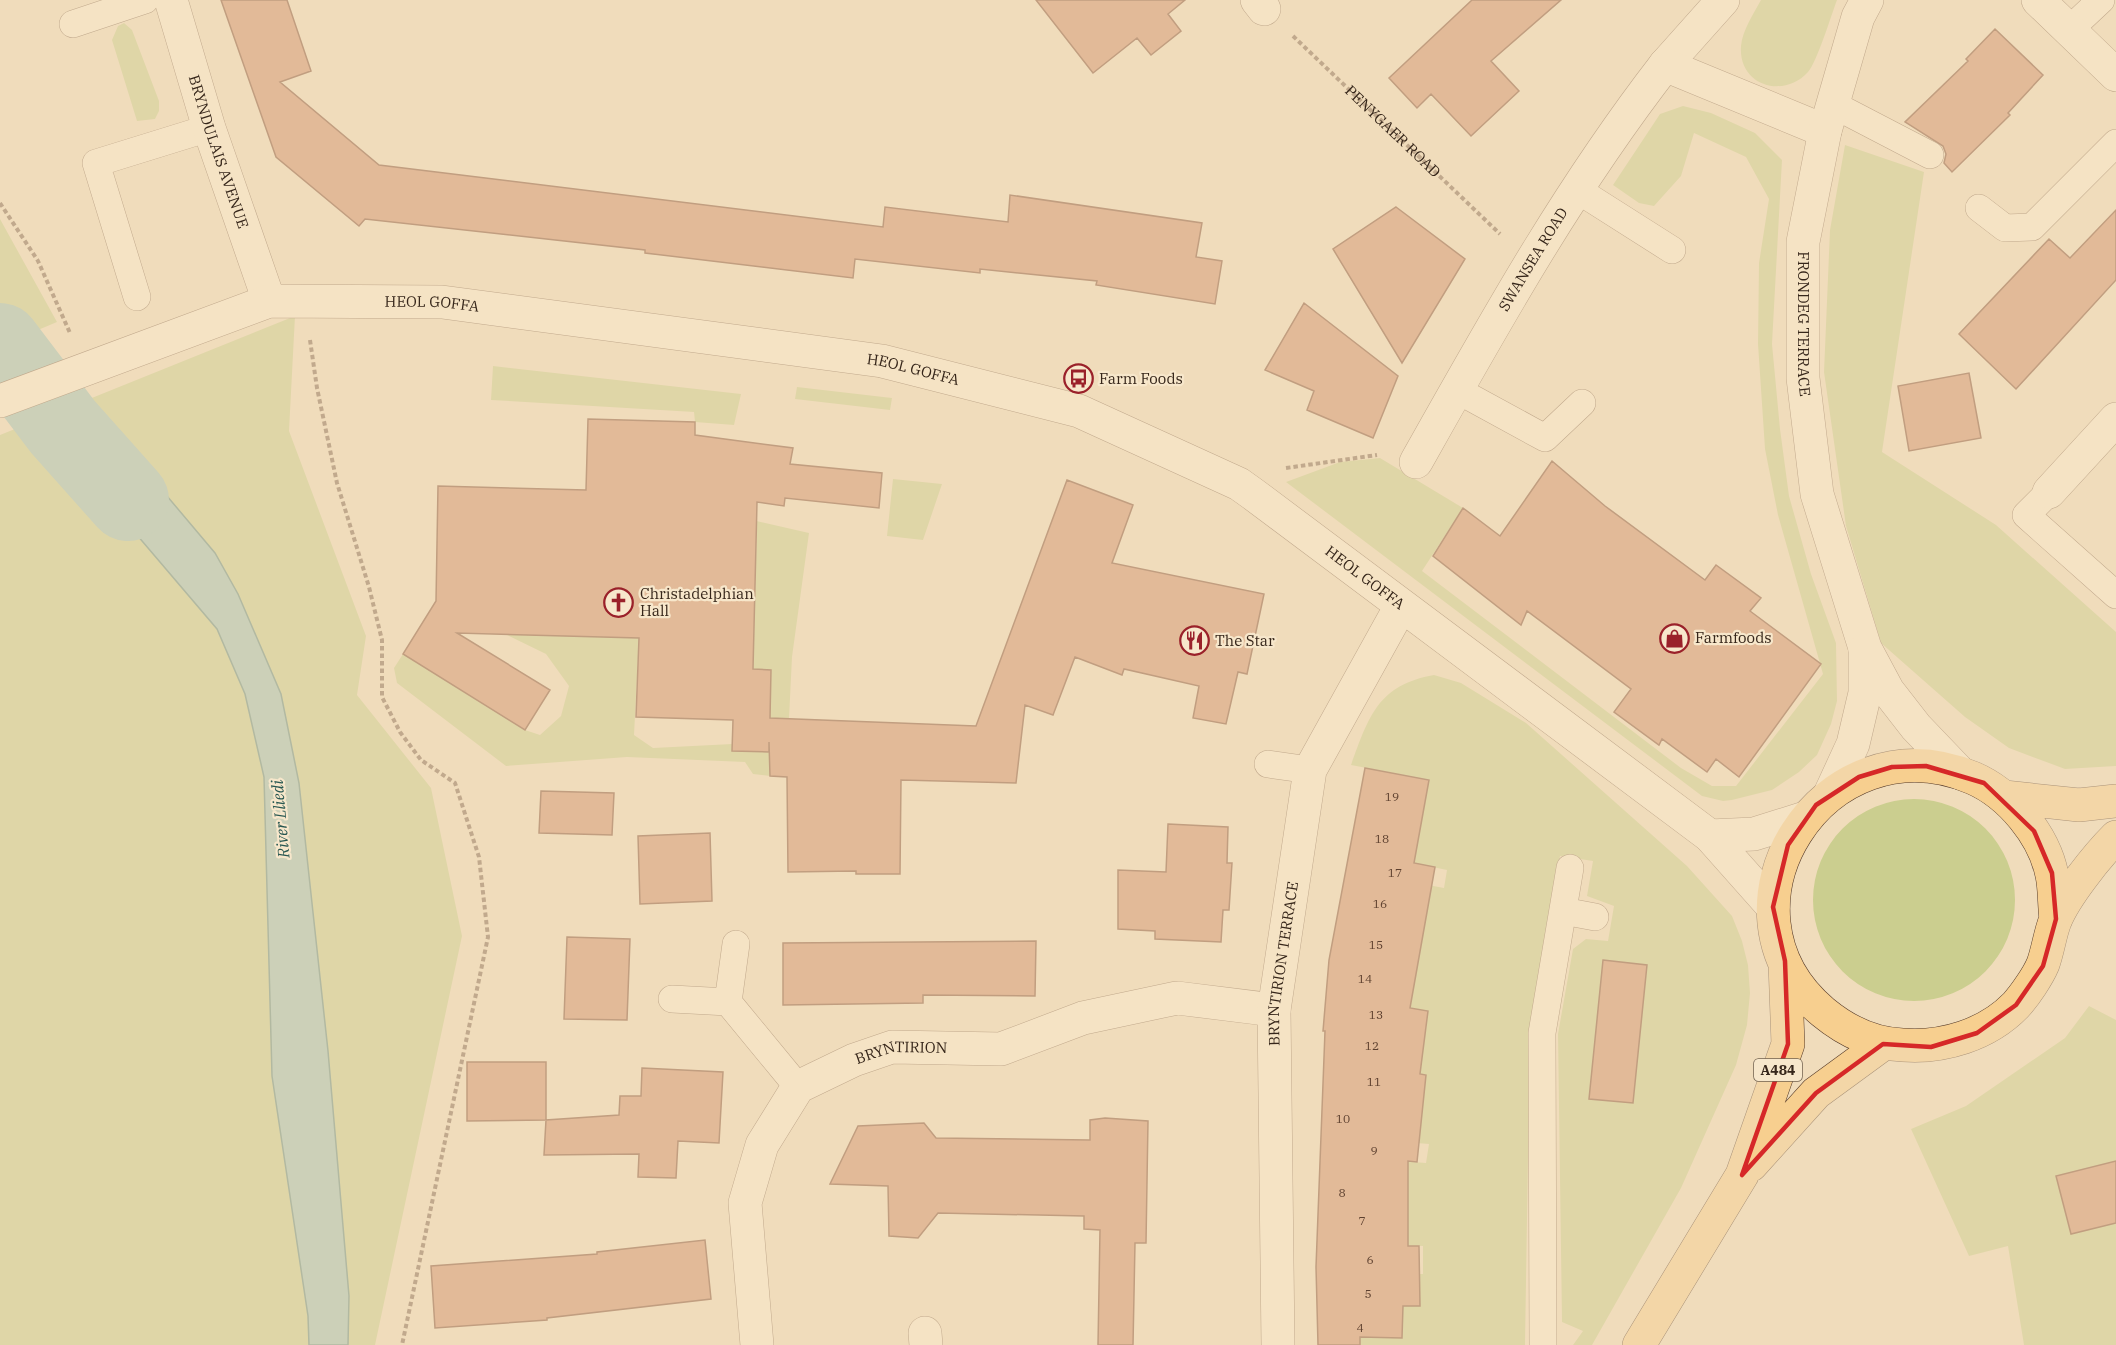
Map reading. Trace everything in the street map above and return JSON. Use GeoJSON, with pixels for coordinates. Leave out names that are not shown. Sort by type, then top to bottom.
{"type":"FeatureCollection","features":[{"type":"Feature","properties":{"kind":"main road"},"geometry":{"type":"LineString","coordinates":[[1926,766],[1960,772],[1984,783],[2004,797],[2034,831],[2052,873],[2055,919],[2043,966],[2016,1005],[1977,1033],[1931,1047],[1883,1044],[1842,1028],[1808,999],[1785,961],[1777,935],[1773,907],[1777,875],[1788,845],[1805,818],[1830,794],[1859,777],[1892,767],[1926,766]]}},
{"type":"Feature","properties":{"kind":"main road"},"geometry":{"type":"LineString","coordinates":[[2004,797],[2079,805],[2116,801]]}},
{"type":"Feature","properties":{"kind":"main road"},"geometry":{"type":"LineString","coordinates":[[2055,919],[2098,854],[2116,837]]}},
{"type":"Feature","properties":{"kind":"main road","name":"A484"},"geometry":{"type":"LineString","coordinates":[[1742,1175],[1788,1044],[1785,961]]}},
{"type":"Feature","properties":{"kind":"main road","name":"A484"},"geometry":{"type":"LineString","coordinates":[[1639,1345],[1742,1175],[1816,1093],[1883,1044]]}},
{"type":"Feature","properties":{"kind":"street","name":"BRYNDULAIS AVENUE"},"geometry":{"type":"LineString","coordinates":[[171,0],[209,128],[269,301]]}},
{"type":"Feature","properties":{"kind":"street","name":"SWANSEA ROAD"},"geometry":{"type":"LineString","coordinates":[[1416,462],[1529,261],[1576,189],[1665,65],[1723,0]]}},
{"type":"Feature","properties":{"kind":"street","name":"FRONDEG TERRACE"},"geometry":{"type":"LineString","coordinates":[[1866,0],[1858,17],[1828,117],[1803,242],[1803,378],[1817,494],[1865,648],[1888,691],[1916,728],[1960,772]]}},
{"type":"Feature","properties":{"kind":"street"},"geometry":{"type":"LineString","coordinates":[[2038,0],[2116,75]]}},
{"type":"Feature","properties":{"kind":"street"},"geometry":{"type":"LineString","coordinates":[[1665,65],[1828,117]]}},
{"type":"Feature","properties":{"kind":"street","name":"HEOL GOFFA"},"geometry":{"type":"LineString","coordinates":[[0,401],[269,301],[442,302],[882,361],[1079,411],[1239,484],[1253,494],[1710,836],[1773,907]]}},
{"type":"Feature","properties":{"kind":"street"},"geometry":{"type":"LineString","coordinates":[[2049,492],[2116,419]]}},
{"type":"Feature","properties":{"kind":"street","name":"BRYNTIRION TERRACE"},"geometry":{"type":"LineString","coordinates":[[1278,1345],[1274,1010],[1310,770],[1401,606]]}},
{"type":"Feature","properties":{"kind":"street","name":"FRONDEG TERRACE"},"geometry":{"type":"LineString","coordinates":[[1830,794],[1853,744],[1865,693],[1865,648]]}},
{"type":"Feature","properties":{"kind":"street"},"geometry":{"type":"LineString","coordinates":[[1710,836],[1754,834],[1805,818]]}},
{"type":"Feature","properties":{"kind":"street","name":"BRYNTIRION"},"geometry":{"type":"LineString","coordinates":[[798,1087],[854,1060],[892,1047],[1001,1049],[1083,1018],[1176,998],[1274,1010]]}},
{"type":"Feature","properties":{"kind":"street"},"geometry":{"type":"LineString","coordinates":[[757,1345],[745,1203],[762,1144],[798,1087]]}},
{"type":"Feature","properties":{"kind":"lane"},"geometry":{"type":"LineString","coordinates":[[73,24],[145,0]]}},
{"type":"Feature","properties":{"kind":"lane"},"geometry":{"type":"LineString","coordinates":[[2069,30],[2101,0]]}},
{"type":"Feature","properties":{"kind":"lane"},"geometry":{"type":"LineString","coordinates":[[1828,117],[1930,155]]}},
{"type":"Feature","properties":{"kind":"lane"},"geometry":{"type":"LineString","coordinates":[[137,297],[96,163],[209,128]]}},
{"type":"Feature","properties":{"kind":"lane"},"geometry":{"type":"LineString","coordinates":[[1979,208],[2005,228],[2032,227],[2116,143]]}},
{"type":"Feature","properties":{"kind":"lane"},"geometry":{"type":"LineString","coordinates":[[1576,189],[1672,250]]}},
{"type":"Feature","properties":{"kind":"lane"},"geometry":{"type":"LineString","coordinates":[[1457,390],[1545,438],[1582,403]]}},
{"type":"Feature","properties":{"kind":"lane"},"geometry":{"type":"LineString","coordinates":[[2049,492],[2026,515],[2116,595]]}},
{"type":"Feature","properties":{"kind":"lane"},"geometry":{"type":"LineString","coordinates":[[1268,764],[1310,770]]}},
{"type":"Feature","properties":{"kind":"lane"},"geometry":{"type":"LineString","coordinates":[[1543,1345],[1542,1033],[1570,868]]}},
{"type":"Feature","properties":{"kind":"lane"},"geometry":{"type":"LineString","coordinates":[[1563,911],[1595,917]]}},
{"type":"Feature","properties":{"kind":"lane"},"geometry":{"type":"LineString","coordinates":[[736,944],[728,1002],[798,1087]]}},
{"type":"Feature","properties":{"kind":"lane"},"geometry":{"type":"LineString","coordinates":[[672,999],[728,1002]]}},
{"type":"Feature","properties":{"kind":"path","name":"PENYGAER ROAD"},"geometry":{"type":"LineString","coordinates":[[1261,4],[1529,261]]}},
{"type":"Feature","properties":{"kind":"path"},"geometry":{"type":"LineString","coordinates":[[0,203],[38,261],[82,371]]}},
{"type":"Feature","properties":{"kind":"path"},"geometry":{"type":"LineString","coordinates":[[311,301],[310,336],[317,388],[337,483],[369,587],[382,640],[382,697],[400,732],[421,760],[456,783],[479,857],[488,937],[402,1345]]}},
{"type":"Feature","properties":{"kind":"path"},"geometry":{"type":"LineString","coordinates":[[1253,494],[1275,470],[1374,455],[1416,462]]}},
{"type":"Feature","properties":{"kind":"highlighted area"},"geometry":{"type":"Polygon","coordinates":[[[1926,766],[1984,783],[2034,831],[2052,873],[2056,919],[2043,966],[2016,1005],[1977,1033],[1931,1047],[1883,1044],[1816,1093],[1742,1175],[1788,1044],[1785,961],[1773,907],[1788,845],[1816,805],[1859,777],[1892,767],[1926,766]]]}},
{"type":"Feature","properties":{"kind":"green space"},"geometry":{"type":"Polygon","coordinates":[[[1761,0],[1837,0],[1812,67],[1798,80],[1787,85],[1764,84],[1755,79],[1747,71],[1742,60],[1741,46],[1744,34],[1761,0]]]}},
{"type":"Feature","properties":{"kind":"green space"},"geometry":{"type":"Polygon","coordinates":[[[124,23],[132,30],[159,101],[159,111],[155,119],[137,121],[112,40],[118,26],[124,23]]]}},
{"type":"Feature","properties":{"kind":"green space"},"geometry":{"type":"Polygon","coordinates":[[[1683,106],[1711,113],[1755,133],[1782,160],[1772,344],[1780,429],[1789,496],[1811,574],[1836,643],[1837,701],[1831,724],[1817,755],[1799,772],[1772,790],[1723,801],[1702,796],[1286,482],[1340,462],[1380,458],[1463,508],[1422,571],[1681,768],[1712,786],[1736,786],[1823,674],[1778,515],[1765,449],[1758,344],[1759,263],[1769,199],[1746,157],[1694,133],[1681,176],[1654,206],[1639,203],[1613,185],[1660,114],[1683,106]]]}},
{"type":"Feature","properties":{"kind":"green space"},"geometry":{"type":"Polygon","coordinates":[[[1845,145],[1924,172],[1882,452],[1996,525],[2116,632],[2116,766],[2065,769],[2009,748],[1965,717],[1881,643],[1846,526],[1824,372],[1830,230],[1845,145]]]}},
{"type":"Feature","properties":{"kind":"green space"},"geometry":{"type":"Polygon","coordinates":[[[0,219],[57,322],[19,338],[0,315],[0,219]]]}},
{"type":"Feature","properties":{"kind":"green space"},"geometry":{"type":"Polygon","coordinates":[[[295,316],[289,431],[366,636],[357,695],[431,788],[462,936],[375,1345],[0,1345],[0,435],[295,316]]]}},
{"type":"Feature","properties":{"kind":"green space"},"geometry":{"type":"Polygon","coordinates":[[[493,366],[741,394],[734,425],[695,422],[694,412],[491,400],[493,366]]]}},
{"type":"Feature","properties":{"kind":"green space"},"geometry":{"type":"Polygon","coordinates":[[[797,387],[892,398],[890,410],[795,399],[797,387]]]}},
{"type":"Feature","properties":{"kind":"green space"},"geometry":{"type":"Polygon","coordinates":[[[893,479],[942,484],[923,540],[887,536],[893,479]]]}},
{"type":"Feature","properties":{"kind":"green space"},"geometry":{"type":"Polygon","coordinates":[[[726,514],[809,533],[792,657],[789,719],[770,718],[753,669],[757,525],[724,524],[726,514]]]}},
{"type":"Feature","properties":{"kind":"green space"},"geometry":{"type":"Polygon","coordinates":[[[505,634],[639,638],[634,735],[653,748],[732,744],[732,751],[769,752],[770,776],[753,774],[745,762],[627,757],[506,766],[397,683],[394,668],[403,654],[525,730],[540,735],[561,716],[569,686],[546,654],[505,634]]]}},
{"type":"Feature","properties":{"kind":"green space"},"geometry":{"type":"Polygon","coordinates":[[[1434,675],[1461,683],[1526,723],[1687,866],[1732,916],[1748,965],[1750,993],[1747,1025],[1736,1065],[1681,1188],[1592,1345],[1573,1345],[1583,1331],[1562,1322],[1558,1034],[1573,949],[1586,939],[1608,941],[1614,906],[1587,896],[1593,861],[1560,856],[1530,1031],[1525,1345],[1360,1345],[1363,1274],[1423,1274],[1423,1246],[1362,1245],[1365,1158],[1426,1163],[1429,1144],[1366,1139],[1426,1075],[1374,1067],[1426,1031],[1428,1011],[1364,1000],[1418,962],[1423,937],[1380,876],[1444,888],[1447,870],[1408,862],[1422,819],[1429,780],[1351,765],[1370,718],[1378,705],[1400,686],[1434,675]]]}},
{"type":"Feature","properties":{"kind":"green space"},"geometry":{"type":"Polygon","coordinates":[[[1904,799],[1924,799],[1943,803],[1962,811],[1992,836],[2003,852],[2011,871],[2015,900],[2011,929],[2003,948],[1978,978],[1962,989],[1943,997],[1924,1001],[1904,1001],[1885,997],[1866,989],[1836,964],[1825,948],[1817,929],[1813,910],[1813,890],[1817,871],[1825,852],[1850,822],[1866,811],[1885,803],[1904,799]]]}},
{"type":"Feature","properties":{"kind":"green space"},"geometry":{"type":"Polygon","coordinates":[[[2089,1006],[2116,1020],[2116,1345],[2024,1345],[2008,1246],[1969,1256],[1911,1129],[1966,1106],[2065,1038],[2089,1006]]]}},
{"type":"Feature","properties":{"kind":"water"},"geometry":{"type":"Polygon","coordinates":[[[87,401],[215,553],[238,594],[281,694],[299,783],[328,1051],[349,1296],[348,1345],[309,1345],[308,1316],[272,1076],[264,777],[245,694],[217,629],[39,420],[87,401]]]}},
{"type":"Feature","properties":{"kind":"building"},"geometry":{"type":"Polygon","coordinates":[[[221,0],[287,0],[311,71],[280,82],[379,165],[883,227],[885,207],[1008,222],[1010,195],[1202,223],[1196,257],[1222,261],[1215,304],[1096,285],[1097,281],[980,269],[980,273],[855,259],[853,278],[645,253],[645,250],[365,219],[359,226],[276,157],[221,0]]]}},
{"type":"Feature","properties":{"kind":"building"},"geometry":{"type":"Polygon","coordinates":[[[1036,0],[1185,0],[1168,14],[1181,31],[1151,55],[1137,38],[1093,73],[1036,0]]]}},
{"type":"Feature","properties":{"kind":"building"},"geometry":{"type":"Polygon","coordinates":[[[1472,0],[1561,0],[1491,61],[1519,91],[1471,136],[1431,94],[1417,108],[1389,78],[1472,0]]]}},
{"type":"Feature","properties":{"kind":"building"},"geometry":{"type":"Polygon","coordinates":[[[1995,29],[2043,75],[2008,113],[2010,115],[1952,172],[1944,163],[1946,154],[1943,146],[1905,122],[1968,61],[1966,59],[1995,29]]]}},
{"type":"Feature","properties":{"kind":"building"},"geometry":{"type":"Polygon","coordinates":[[[1396,207],[1465,259],[1402,363],[1333,249],[1396,207]]]}},
{"type":"Feature","properties":{"kind":"building"},"geometry":{"type":"Polygon","coordinates":[[[2116,210],[2116,280],[2016,389],[1959,334],[2049,239],[2070,258],[2116,210]]]}},
{"type":"Feature","properties":{"kind":"building"},"geometry":{"type":"Polygon","coordinates":[[[1304,303],[1398,376],[1373,438],[1307,410],[1314,391],[1265,370],[1304,303]]]}},
{"type":"Feature","properties":{"kind":"building"},"geometry":{"type":"Polygon","coordinates":[[[1969,373],[1981,438],[1909,451],[1898,386],[1969,373]]]}},
{"type":"Feature","properties":{"kind":"building"},"geometry":{"type":"Polygon","coordinates":[[[588,419],[695,422],[695,435],[793,448],[790,464],[882,473],[879,508],[785,498],[784,506],[757,502],[753,669],[771,670],[770,718],[976,726],[1067,480],[1133,505],[1112,563],[1264,594],[1247,674],[1238,672],[1226,724],[1193,718],[1199,686],[1124,669],[1122,675],[1075,657],[1053,715],[1025,705],[1016,783],[901,780],[900,874],[856,874],[856,871],[788,872],[787,777],[770,776],[769,742],[769,752],[732,751],[733,720],[636,717],[639,638],[457,633],[550,690],[525,730],[403,654],[436,601],[438,486],[586,490],[588,419]]]}},
{"type":"Feature","properties":{"kind":"building","name":"Farmfoods"},"geometry":{"type":"Polygon","coordinates":[[[1552,461],[1605,506],[1705,580],[1716,565],[1761,598],[1750,611],[1821,664],[1739,777],[1716,759],[1707,772],[1662,739],[1659,745],[1614,712],[1631,689],[1527,611],[1521,625],[1433,556],[1463,508],[1500,536],[1552,461]]]}},
{"type":"Feature","properties":{"kind":"building"},"geometry":{"type":"Polygon","coordinates":[[[1365,768],[1429,780],[1414,863],[1435,867],[1410,1008],[1428,1011],[1420,1074],[1426,1075],[1417,1162],[1408,1161],[1408,1246],[1419,1246],[1420,1306],[1403,1306],[1402,1338],[1360,1337],[1360,1345],[1318,1345],[1316,1267],[1325,1031],[1323,1031],[1329,960],[1365,768]]]}},
{"type":"Feature","properties":{"kind":"building"},"geometry":{"type":"Polygon","coordinates":[[[541,791],[614,793],[612,835],[539,833],[541,791]]]}},
{"type":"Feature","properties":{"kind":"building"},"geometry":{"type":"Polygon","coordinates":[[[1168,824],[1228,827],[1227,863],[1232,863],[1229,910],[1223,910],[1221,942],[1155,939],[1155,931],[1118,929],[1118,870],[1166,872],[1168,824]]]}},
{"type":"Feature","properties":{"kind":"building"},"geometry":{"type":"Polygon","coordinates":[[[710,833],[712,901],[640,904],[638,836],[710,833]]]}},
{"type":"Feature","properties":{"kind":"building"},"geometry":{"type":"Polygon","coordinates":[[[567,937],[630,939],[627,1020],[564,1019],[567,937]]]}},
{"type":"Feature","properties":{"kind":"building"},"geometry":{"type":"Polygon","coordinates":[[[1036,941],[1035,996],[923,995],[923,1003],[783,1005],[783,943],[1036,941]]]}},
{"type":"Feature","properties":{"kind":"building"},"geometry":{"type":"Polygon","coordinates":[[[1603,960],[1647,965],[1633,1103],[1589,1099],[1603,960]]]}},
{"type":"Feature","properties":{"kind":"building"},"geometry":{"type":"Polygon","coordinates":[[[467,1062],[546,1062],[546,1120],[467,1121],[467,1062]]]}},
{"type":"Feature","properties":{"kind":"building"},"geometry":{"type":"Polygon","coordinates":[[[642,1068],[723,1072],[719,1143],[678,1141],[676,1178],[638,1177],[639,1154],[544,1155],[546,1120],[619,1115],[620,1096],[641,1096],[642,1068]]]}},
{"type":"Feature","properties":{"kind":"building"},"geometry":{"type":"Polygon","coordinates":[[[1105,1118],[1148,1121],[1146,1243],[1135,1243],[1133,1345],[1098,1345],[1100,1230],[1084,1229],[1084,1216],[938,1213],[918,1238],[889,1236],[888,1186],[830,1184],[858,1126],[924,1123],[936,1138],[1090,1140],[1090,1120],[1105,1118]]]}},
{"type":"Feature","properties":{"kind":"building"},"geometry":{"type":"Polygon","coordinates":[[[2116,1161],[2116,1223],[2071,1234],[2056,1176],[2116,1161]]]}},
{"type":"Feature","properties":{"kind":"building"},"geometry":{"type":"Polygon","coordinates":[[[705,1240],[711,1299],[547,1318],[547,1320],[435,1328],[431,1266],[597,1254],[597,1252],[705,1240]]]}},
{"type":"Feature","properties":{"kind":"waterway","name":"River Lliedi"},"geometry":{"type":"LineString","coordinates":[[0,344],[63,427],[128,500]]}},
{"type":"Feature","properties":{"kind":"place","name":"Farm Foods"},"geometry":{"type":"Point","coordinates":[1078,379]}},
{"type":"Feature","properties":{"kind":"place","name":"Christadelphian Hall"},"geometry":{"type":"Point","coordinates":[619,603]}},
{"type":"Feature","properties":{"kind":"place","name":"Farmfoods"},"geometry":{"type":"Point","coordinates":[1674,638]}},
{"type":"Feature","properties":{"kind":"place","name":"The Star"},"geometry":{"type":"Point","coordinates":[1194,641]}}]}
